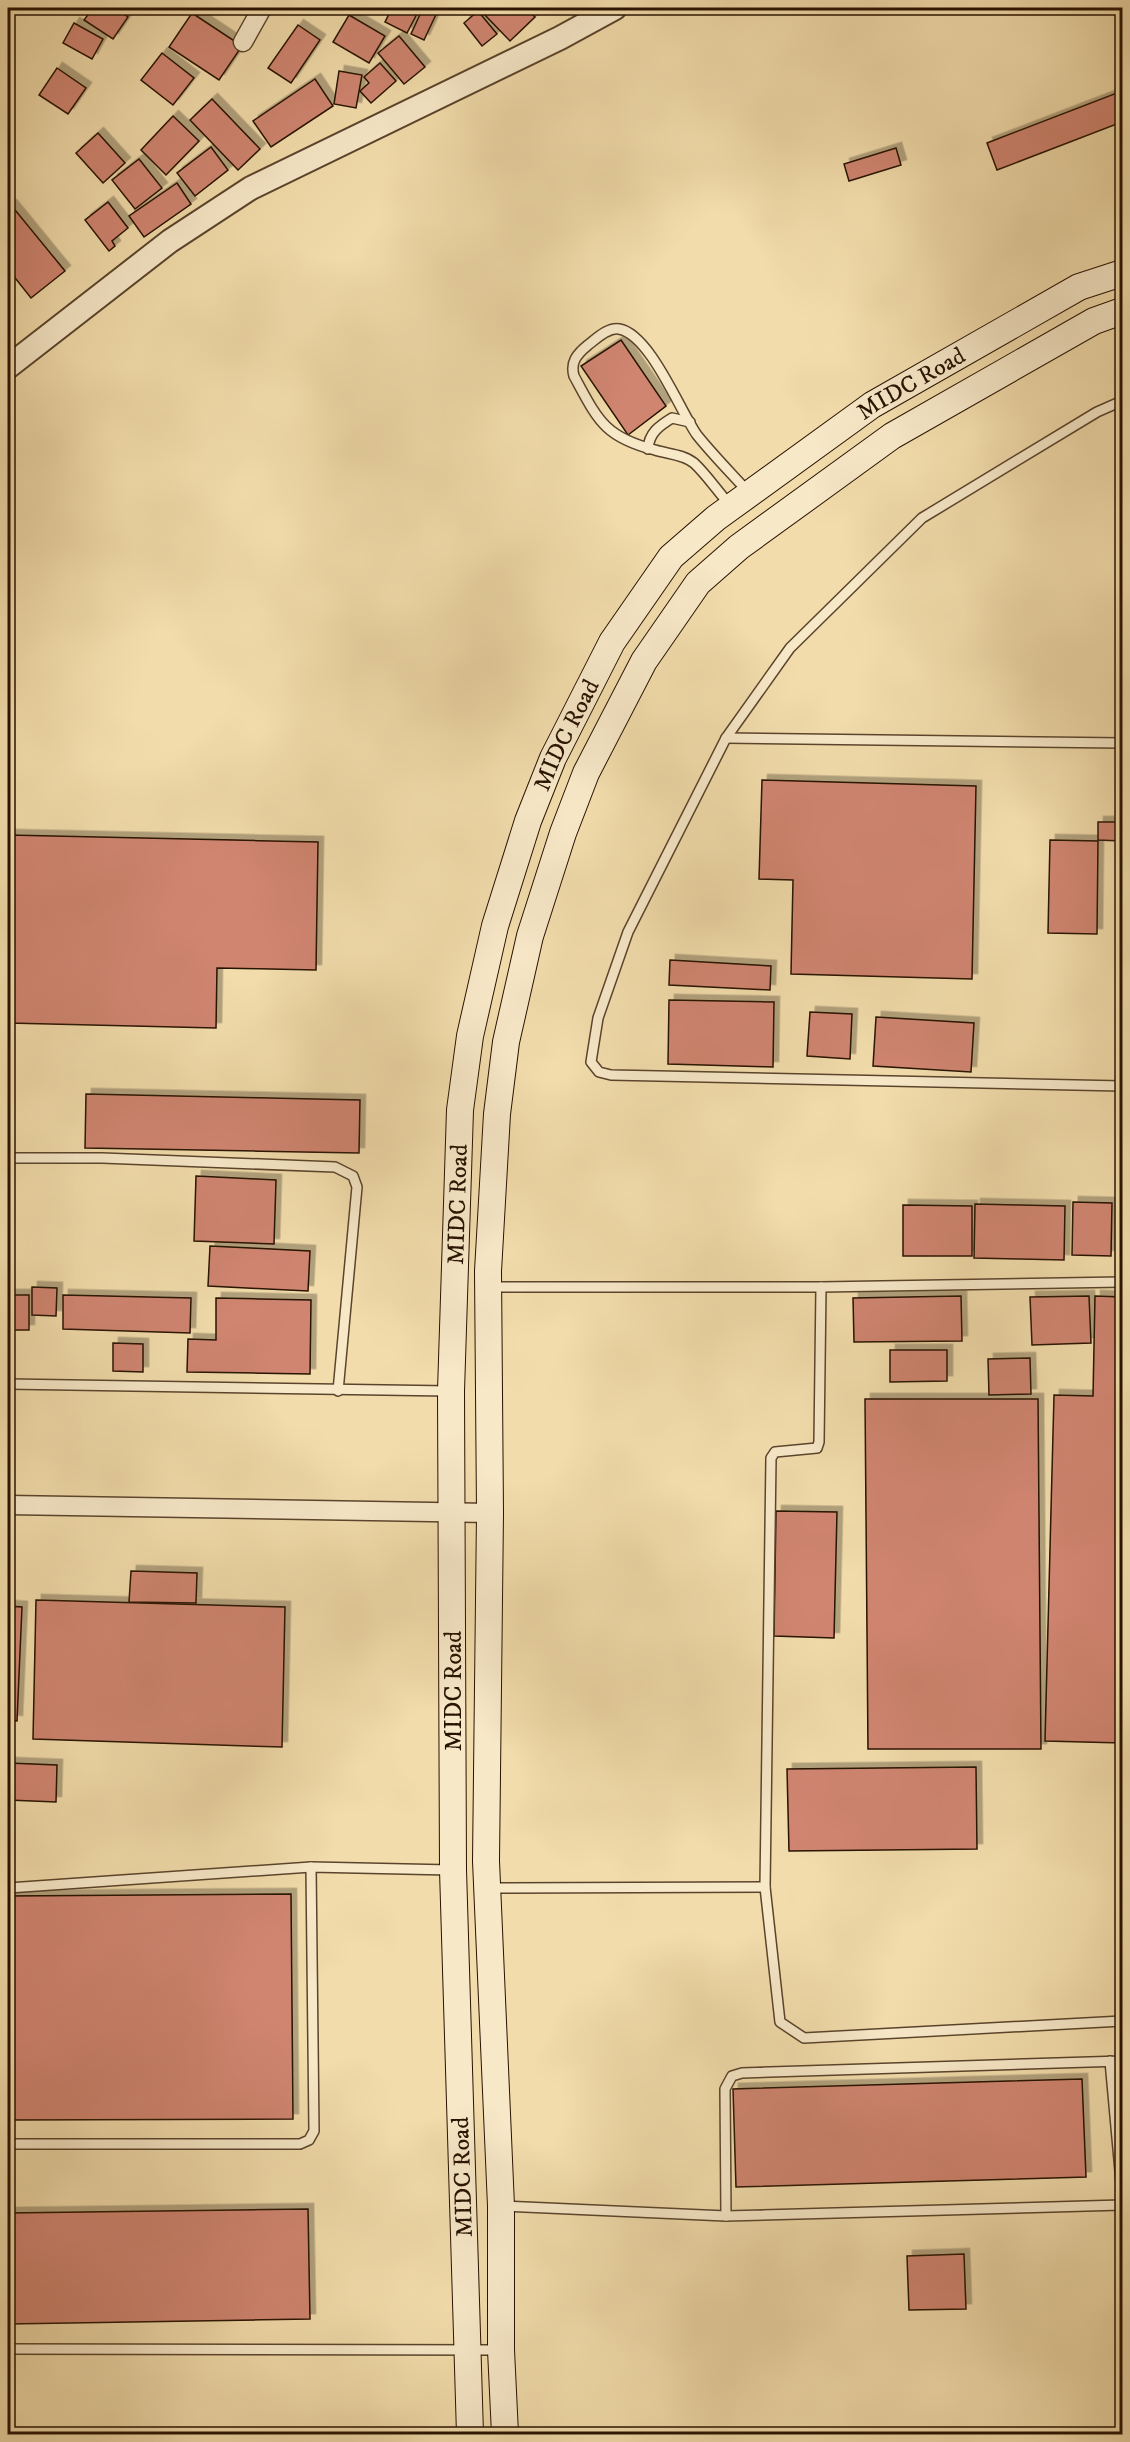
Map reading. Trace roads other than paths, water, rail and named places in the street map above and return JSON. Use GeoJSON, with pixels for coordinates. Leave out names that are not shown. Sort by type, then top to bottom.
{"type":"FeatureCollection","features":[{"type":"Feature","properties":{"kind":"main road","name":"MIDC Road"},"geometry":{"type":"LineString","coordinates":[[470,2434],[453,1870],[451,1391],[460,1110],[470,1036],[495,926],[528,821],[553,758],[612,642],[671,557],[741,500],[872,405],[1079,287],[1122,273]]}},
{"type":"Feature","properties":{"kind":"main road","name":"MIDC Road"},"geometry":{"type":"LineString","coordinates":[[505,2434],[501,2350],[501,2206],[487,1888],[490,1514],[488,1287],[497,1114],[506,1042],[530,936],[563,833],[586,772],[644,661],[698,583],[739,547],[892,436],[1094,321],[1122,312]]}},
{"type":"Feature","properties":{"kind":"street"},"geometry":{"type":"LineString","coordinates":[[243,42],[262,8]]}},
{"type":"Feature","properties":{"kind":"street"},"geometry":{"type":"LineString","coordinates":[[8,367],[170,241],[251,188],[560,38],[615,8]]}},
{"type":"Feature","properties":{"kind":"street"},"geometry":{"type":"LineString","coordinates":[[8,1505],[490,1514]]}},
{"type":"Feature","properties":{"kind":"lane"},"geometry":{"type":"LineString","coordinates":[[619,328],[630,334],[645,348],[672,388],[690,422],[741,500],[693,462],[677,455],[648,449],[620,439],[607,430],[574,376],[571,367],[574,359],[609,330],[619,328]]}},
{"type":"Feature","properties":{"kind":"lane"},"geometry":{"type":"LineString","coordinates":[[1122,401],[1097,412],[922,518],[790,648],[726,738],[628,932],[598,1018],[591,1062],[595,1068],[611,1075],[1122,1086]]}},
{"type":"Feature","properties":{"kind":"lane"},"geometry":{"type":"LineString","coordinates":[[648,449],[649,438],[658,427],[672,418],[690,422]]}},
{"type":"Feature","properties":{"kind":"lane"},"geometry":{"type":"LineString","coordinates":[[726,738],[1122,743]]}},
{"type":"Feature","properties":{"kind":"lane"},"geometry":{"type":"LineString","coordinates":[[8,1158],[102,1158],[335,1167],[353,1176],[357,1187],[338,1391]]}},
{"type":"Feature","properties":{"kind":"lane"},"geometry":{"type":"LineString","coordinates":[[488,1287],[821,1287],[1122,1282]]}},
{"type":"Feature","properties":{"kind":"lane"},"geometry":{"type":"LineString","coordinates":[[821,1287],[819,1442],[817,1448],[776,1452],[771,1458],[765,1887],[780,2022],[804,2038],[1122,2021]]}},
{"type":"Feature","properties":{"kind":"lane"},"geometry":{"type":"LineString","coordinates":[[8,1384],[451,1391]]}},
{"type":"Feature","properties":{"kind":"lane"},"geometry":{"type":"LineString","coordinates":[[8,2144],[300,2144],[309,2140],[314,2131],[312,1868]]}},
{"type":"Feature","properties":{"kind":"lane"},"geometry":{"type":"LineString","coordinates":[[8,1888],[312,1868],[453,1870]]}},
{"type":"Feature","properties":{"kind":"lane"},"geometry":{"type":"LineString","coordinates":[[487,1888],[765,1887]]}},
{"type":"Feature","properties":{"kind":"lane"},"geometry":{"type":"LineString","coordinates":[[1110,2061],[1122,2193]]}},
{"type":"Feature","properties":{"kind":"lane"},"geometry":{"type":"LineString","coordinates":[[726,2216],[725,2089],[732,2076],[742,2073],[1122,2061]]}},
{"type":"Feature","properties":{"kind":"lane"},"geometry":{"type":"LineString","coordinates":[[501,2206],[726,2216],[1122,2205]]}},
{"type":"Feature","properties":{"kind":"lane"},"geometry":{"type":"LineString","coordinates":[[8,2349],[501,2350]]}}]}
